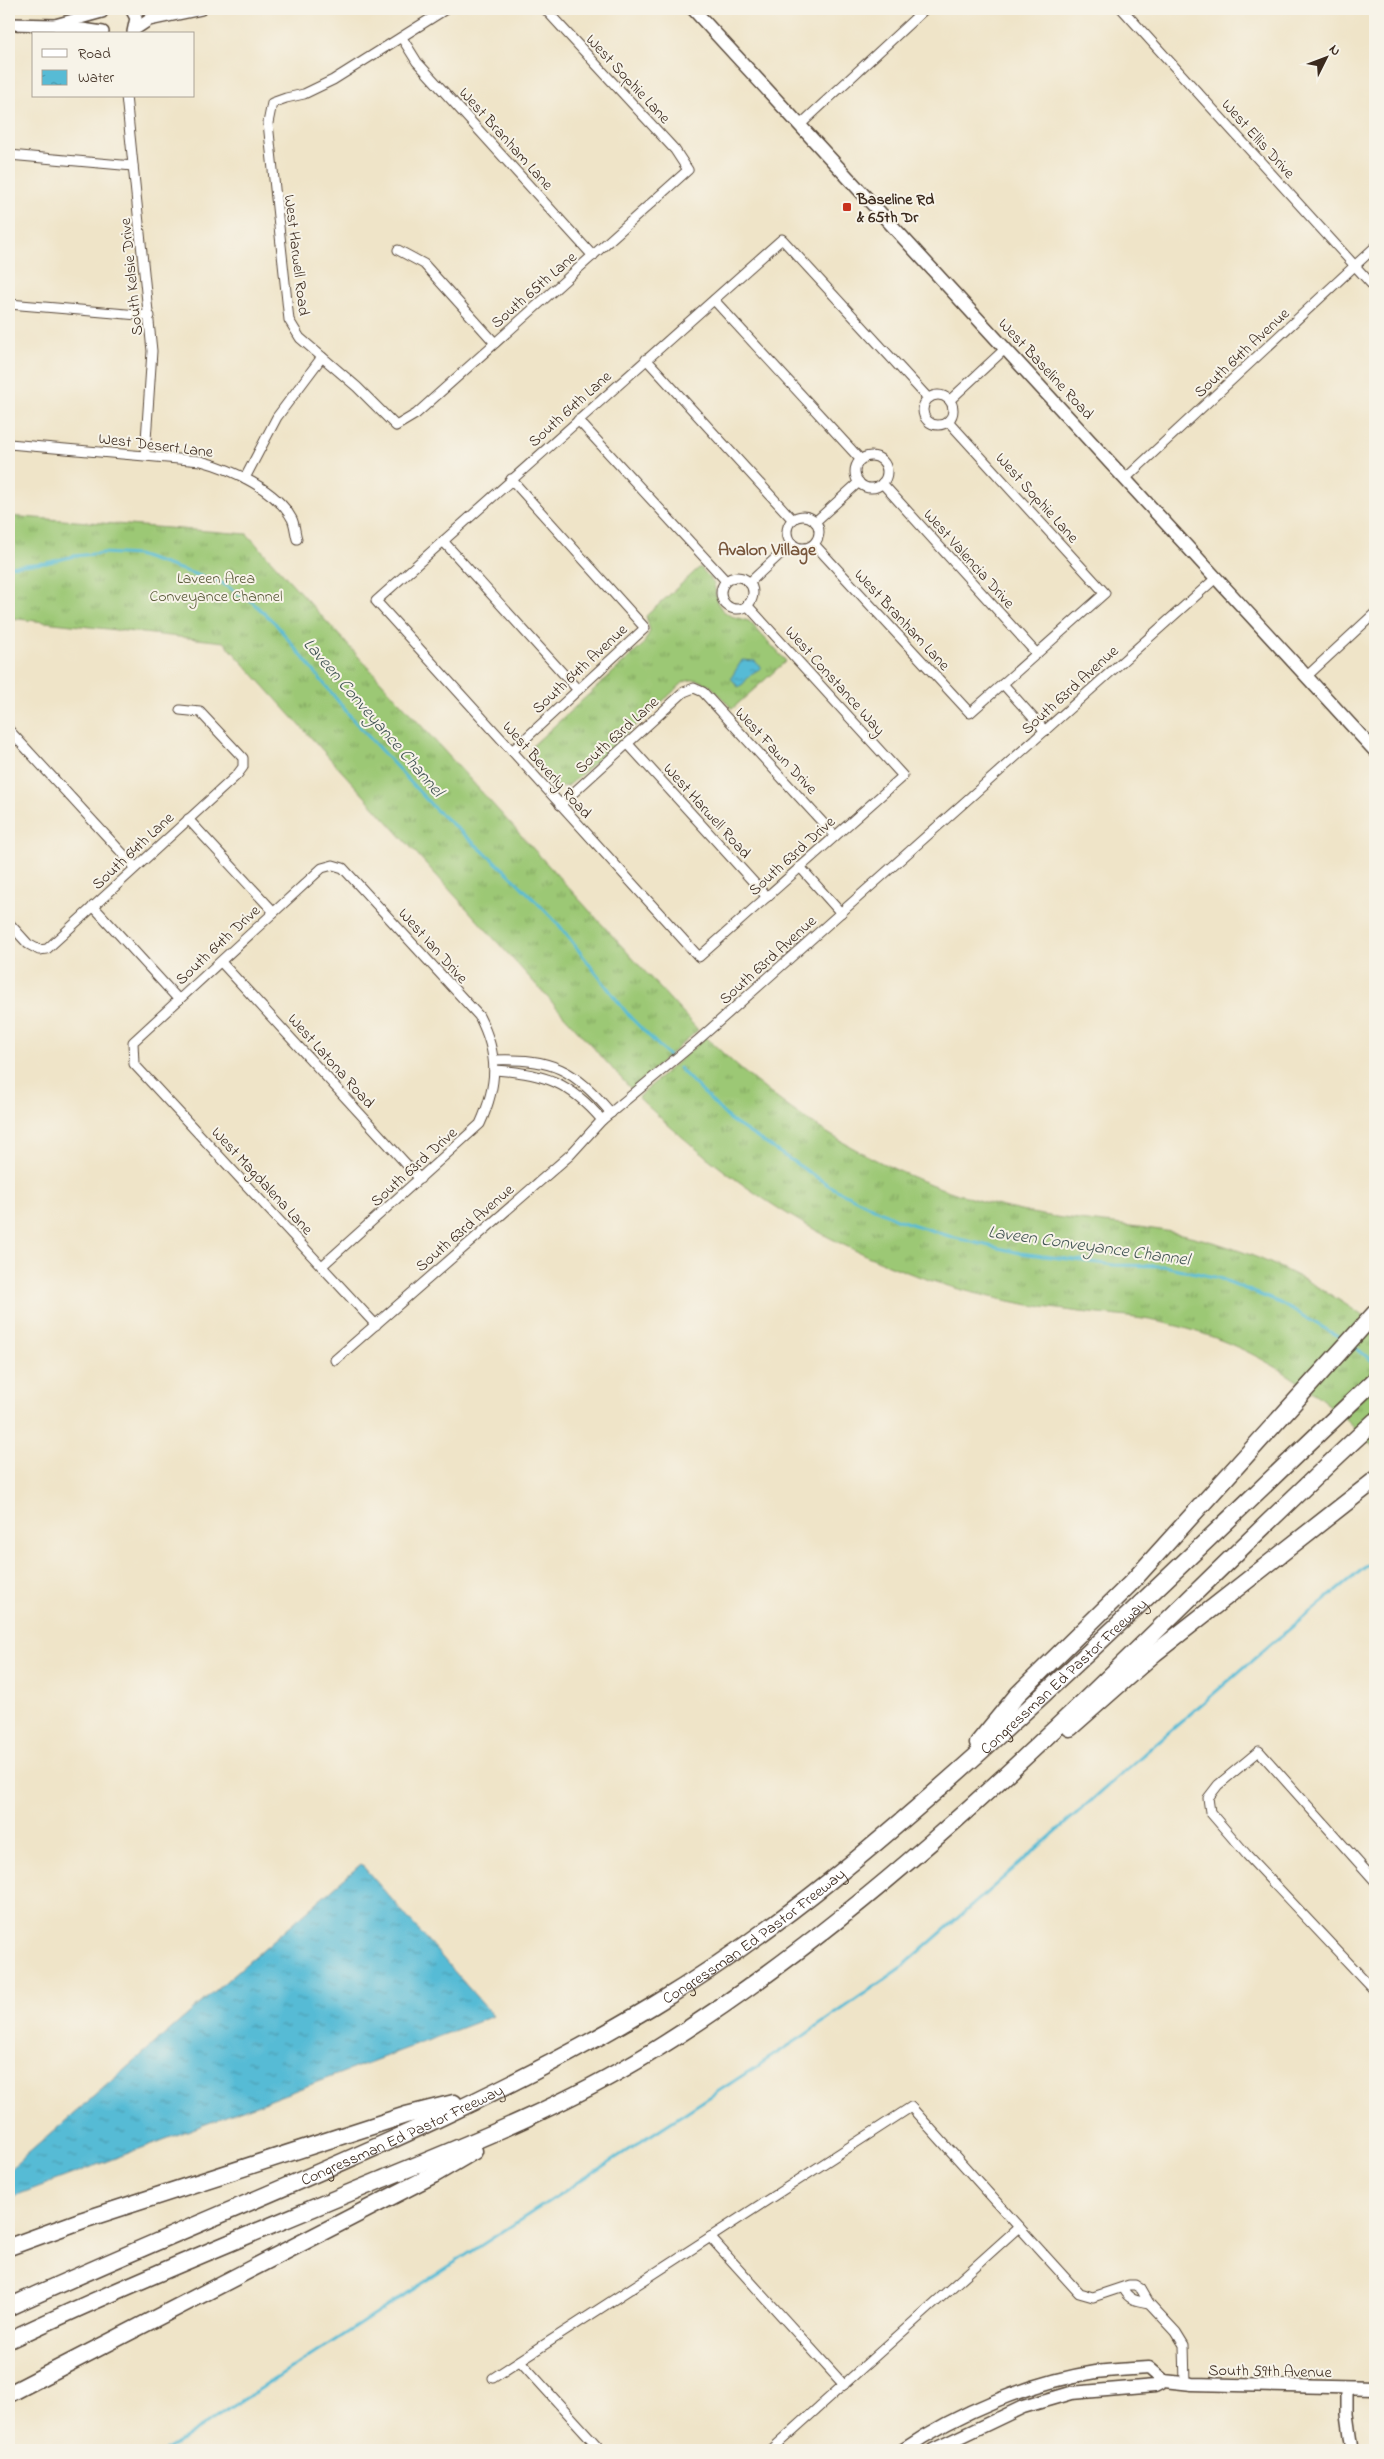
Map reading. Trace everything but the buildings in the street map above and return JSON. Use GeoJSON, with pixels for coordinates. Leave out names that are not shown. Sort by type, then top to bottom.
{"type":"FeatureCollection","features":[{"type":"Feature","properties":{"kind":"highway"},"geometry":{"type":"LineString","coordinates":[[956,1773],[1018,1694],[1130,1584],[1372,1317]]}},
{"type":"Feature","properties":{"kind":"highway","name":"Congressman Ed Pastor Freeway"},"geometry":{"type":"LineString","coordinates":[[9,2307],[389,2141],[487,2095],[652,2006],[755,1939],[824,1888],[1071,1670],[1372,1384]]}},
{"type":"Feature","properties":{"kind":"highway","name":"Congressman Ed Pastor Freeway"},"geometry":{"type":"LineString","coordinates":[[9,2340],[164,2270],[525,2120],[647,2054],[737,1997],[832,1926],[982,1797],[1375,1421]]}},
{"type":"Feature","properties":{"kind":"highway"},"geometry":{"type":"LineString","coordinates":[[982,1797],[1022,1771],[1155,1653],[1375,1480]]}},
{"type":"Feature","properties":{"kind":"highway"},"geometry":{"type":"LineString","coordinates":[[9,2247],[104,2213],[406,2114],[487,2095]]}},
{"type":"Feature","properties":{"kind":"highway"},"geometry":{"type":"LineString","coordinates":[[9,2394],[433,2175],[525,2120]]}},
{"type":"Feature","properties":{"kind":"main road","name":"West Baseline Road"},"geometry":{"type":"LineString","coordinates":[[694,9],[1375,751]]}},
{"type":"Feature","properties":{"kind":"main road","name":"South 59th Avenue"},"geometry":{"type":"LineString","coordinates":[[903,2450],[939,2427],[981,2406],[1058,2381],[1095,2372],[1149,2368],[1164,2381],[1185,2383],[1375,2388]]}},
{"type":"Feature","properties":{"kind":"main road","name":"South 59th Avenue"},"geometry":{"type":"LineString","coordinates":[[933,2450],[1023,2407],[1072,2394],[1156,2386],[1164,2381]]}},
{"type":"Feature","properties":{"kind":"street"},"geometry":{"type":"LineString","coordinates":[[131,9],[136,18],[133,32]]}},
{"type":"Feature","properties":{"kind":"street"},"geometry":{"type":"LineString","coordinates":[[141,9],[160,9]]}},
{"type":"Feature","properties":{"kind":"street"},"geometry":{"type":"LineString","coordinates":[[133,32],[149,20],[201,9]]}},
{"type":"Feature","properties":{"kind":"street"},"geometry":{"type":"LineString","coordinates":[[402,38],[446,9]]}},
{"type":"Feature","properties":{"kind":"street","name":"West Sophie Lane"},"geometry":{"type":"LineString","coordinates":[[545,9],[675,150],[688,170]]}},
{"type":"Feature","properties":{"kind":"street"},"geometry":{"type":"LineString","coordinates":[[800,125],[924,9]]}},
{"type":"Feature","properties":{"kind":"street","name":"West Ellis Drive"},"geometry":{"type":"LineString","coordinates":[[1122,9],[1375,288]]}},
{"type":"Feature","properties":{"kind":"street"},"geometry":{"type":"LineString","coordinates":[[9,24],[55,25],[104,10]]}},
{"type":"Feature","properties":{"kind":"street"},"geometry":{"type":"LineString","coordinates":[[104,10],[100,22],[104,32]]}},
{"type":"Feature","properties":{"kind":"street"},"geometry":{"type":"LineString","coordinates":[[55,25],[68,30],[82,29],[98,32]]}},
{"type":"Feature","properties":{"kind":"street","name":"West Harwell Road"},"geometry":{"type":"LineString","coordinates":[[396,426],[300,338],[289,320],[268,123],[272,103],[304,94],[333,80],[402,38]]}},
{"type":"Feature","properties":{"kind":"street","name":"West Branham Lane"},"geometry":{"type":"LineString","coordinates":[[402,38],[417,62],[594,256]]}},
{"type":"Feature","properties":{"kind":"street","name":"South Kelsie Drive"},"geometry":{"type":"LineString","coordinates":[[126,98],[150,316],[152,351],[145,455]]}},
{"type":"Feature","properties":{"kind":"street"},"geometry":{"type":"LineString","coordinates":[[9,155],[133,166]]}},
{"type":"Feature","properties":{"kind":"street","name":"South 65th Lane"},"geometry":{"type":"LineString","coordinates":[[396,426],[416,414],[688,170]]}},
{"type":"Feature","properties":{"kind":"street","name":"South 64th Lane"},"geometry":{"type":"LineString","coordinates":[[376,601],[782,239],[928,398]]}},
{"type":"Feature","properties":{"kind":"street","name":"South 64th Avenue"},"geometry":{"type":"LineString","coordinates":[[1126,478],[1375,246]]}},
{"type":"Feature","properties":{"kind":"street"},"geometry":{"type":"LineString","coordinates":[[398,250],[424,264],[495,343]]}},
{"type":"Feature","properties":{"kind":"street"},"geometry":{"type":"LineString","coordinates":[[714,300],[860,459]]}},
{"type":"Feature","properties":{"kind":"street"},"geometry":{"type":"LineString","coordinates":[[9,304],[150,316]]}},
{"type":"Feature","properties":{"kind":"street"},"geometry":{"type":"LineString","coordinates":[[950,400],[1006,348]]}},
{"type":"Feature","properties":{"kind":"street"},"geometry":{"type":"LineString","coordinates":[[245,478],[277,417],[322,357]]}},
{"type":"Feature","properties":{"kind":"street"},"geometry":{"type":"LineString","coordinates":[[646,359],[793,520]]}},
{"type":"Feature","properties":{"kind":"street"},"geometry":{"type":"LineString","coordinates":[[937,395],[950,400],[953,411],[948,421],[936,425],[926,418],[923,410],[928,398],[937,395]]}},
{"type":"Feature","properties":{"kind":"street"},"geometry":{"type":"LineString","coordinates":[[578,420],[726,581]]}},
{"type":"Feature","properties":{"kind":"street","name":"West Sophie Lane"},"geometry":{"type":"LineString","coordinates":[[948,421],[1105,593],[1037,654]]}},
{"type":"Feature","properties":{"kind":"street","name":"West Desert Lane"},"geometry":{"type":"LineString","coordinates":[[9,444],[145,455],[201,461],[224,467],[245,478],[272,497],[292,520],[297,539]]}},
{"type":"Feature","properties":{"kind":"street"},"geometry":{"type":"LineString","coordinates":[[870,455],[881,459],[887,474],[882,483],[873,488],[859,482],[855,468],[860,459],[870,455]]}},
{"type":"Feature","properties":{"kind":"street","name":"South 64th Avenue"},"geometry":{"type":"LineString","coordinates":[[511,479],[645,628],[512,751]]}},
{"type":"Feature","properties":{"kind":"street"},"geometry":{"type":"LineString","coordinates":[[815,522],[859,482]]}},
{"type":"Feature","properties":{"kind":"street","name":"West Valencia Drive"},"geometry":{"type":"LineString","coordinates":[[882,483],[1037,654]]}},
{"type":"Feature","properties":{"kind":"street"},"geometry":{"type":"LineString","coordinates":[[807,517],[815,522],[820,531],[814,544],[800,548],[792,543],[787,534],[793,520],[807,517]]}},
{"type":"Feature","properties":{"kind":"street"},"geometry":{"type":"LineString","coordinates":[[443,541],[578,690]]}},
{"type":"Feature","properties":{"kind":"street"},"geometry":{"type":"LineString","coordinates":[[749,583],[792,543]]}},
{"type":"Feature","properties":{"kind":"street","name":"West Branham Lane"},"geometry":{"type":"LineString","coordinates":[[814,544],[970,713],[1003,684]]}},
{"type":"Feature","properties":{"kind":"street"},"geometry":{"type":"LineString","coordinates":[[735,577],[749,583],[752,597],[748,605],[735,609],[726,605],[720,593],[726,581],[735,577]]}},
{"type":"Feature","properties":{"kind":"street","name":"South 63rd Avenue"},"geometry":{"type":"LineString","coordinates":[[335,1360],[570,1156],[602,1120],[691,1046],[1217,577]]}},
{"type":"Feature","properties":{"kind":"street","name":"West Beverly Road"},"geometry":{"type":"LineString","coordinates":[[376,601],[699,957]]}},
{"type":"Feature","properties":{"kind":"street","name":"West Constance Way"},"geometry":{"type":"LineString","coordinates":[[748,605],[903,776]]}},
{"type":"Feature","properties":{"kind":"street"},"geometry":{"type":"LineString","coordinates":[[1307,676],[1375,613]]}},
{"type":"Feature","properties":{"kind":"street"},"geometry":{"type":"LineString","coordinates":[[1037,654],[1003,684],[1045,731]]}},
{"type":"Feature","properties":{"kind":"street","name":"South 63rd Lane"},"geometry":{"type":"LineString","coordinates":[[560,805],[684,692],[694,688]]}},
{"type":"Feature","properties":{"kind":"street","name":"West Fawn Drive"},"geometry":{"type":"LineString","coordinates":[[694,688],[703,692],[835,836]]}},
{"type":"Feature","properties":{"kind":"street","name":"South 64th Lane"},"geometry":{"type":"LineString","coordinates":[[9,923],[28,944],[39,950],[47,949],[243,767],[243,758],[200,712],[180,710]]}},
{"type":"Feature","properties":{"kind":"street"},"geometry":{"type":"LineString","coordinates":[[9,730],[135,867]]}},
{"type":"Feature","properties":{"kind":"street","name":"West Harwell Road"},"geometry":{"type":"LineString","coordinates":[[628,744],[767,897]]}},
{"type":"Feature","properties":{"kind":"street","name":"South 63rd Drive"},"geometry":{"type":"LineString","coordinates":[[699,957],[903,776]]}},
{"type":"Feature","properties":{"kind":"street"},"geometry":{"type":"LineString","coordinates":[[188,818],[274,912]]}},
{"type":"Feature","properties":{"kind":"street","name":"South 64th Drive"},"geometry":{"type":"LineString","coordinates":[[132,1054],[132,1042],[322,868],[333,866]]}},
{"type":"Feature","properties":{"kind":"street","name":"West Ian Drive"},"geometry":{"type":"LineString","coordinates":[[333,866],[343,868],[479,1016],[492,1046],[495,1070]]}},
{"type":"Feature","properties":{"kind":"street"},"geometry":{"type":"LineString","coordinates":[[800,867],[841,913]]}},
{"type":"Feature","properties":{"kind":"street"},"geometry":{"type":"LineString","coordinates":[[93,906],[179,1000]]}},
{"type":"Feature","properties":{"kind":"street","name":"West Latona Road"},"geometry":{"type":"LineString","coordinates":[[221,962],[420,1179]]}},
{"type":"Feature","properties":{"kind":"street","name":"West Magdalena Lane"},"geometry":{"type":"LineString","coordinates":[[132,1054],[134,1064],[376,1325]]}},
{"type":"Feature","properties":{"kind":"street"},"geometry":{"type":"LineString","coordinates":[[494,1060],[523,1059],[558,1067],[596,1095],[611,1113]]}},
{"type":"Feature","properties":{"kind":"street"},"geometry":{"type":"LineString","coordinates":[[495,1070],[537,1074],[554,1080],[582,1099],[602,1120]]}},
{"type":"Feature","properties":{"kind":"street","name":"South 63rd Drive"},"geometry":{"type":"LineString","coordinates":[[322,1266],[480,1124],[488,1107],[495,1070]]}},
{"type":"Feature","properties":{"kind":"street"},"geometry":{"type":"LineString","coordinates":[[1375,1881],[1259,1751],[1218,1785],[1208,1798],[1210,1812],[1375,1991]]}},
{"type":"Feature","properties":{"kind":"street"},"geometry":{"type":"LineString","coordinates":[[493,2378],[911,2107],[1079,2294],[1093,2298],[1135,2285],[1140,2289],[1148,2303],[1176,2332],[1184,2345],[1185,2383]]}},
{"type":"Feature","properties":{"kind":"street"},"geometry":{"type":"LineString","coordinates":[[771,2450],[1019,2227]]}},
{"type":"Feature","properties":{"kind":"street"},"geometry":{"type":"LineString","coordinates":[[710,2237],[844,2384]]}},
{"type":"Feature","properties":{"kind":"street"},"geometry":{"type":"LineString","coordinates":[[520,2361],[602,2450]]}},
{"type":"Feature","properties":{"kind":"street"},"geometry":{"type":"LineString","coordinates":[[1347,2388],[1347,2414],[1352,2450]]}},
{"type":"Feature","properties":{"kind":"green space","name":"Laveen Area Conveyance Channel"},"geometry":{"type":"Polygon","coordinates":[[[9,516],[247,534],[698,1030],[631,1089],[224,642],[9,618],[9,516]]]}},
{"type":"Feature","properties":{"kind":"green space"},"geometry":{"type":"Polygon","coordinates":[[[700,567],[714,583],[717,602],[722,610],[731,616],[749,621],[786,661],[732,709],[717,692],[705,683],[699,680],[684,682],[568,786],[558,787],[535,763],[531,757],[531,747],[643,645],[650,631],[646,616],[700,567]]]}},
{"type":"Feature","properties":{"kind":"green space"},"geometry":{"type":"Polygon","coordinates":[[[706,1037],[738,1067],[806,1119],[881,1163],[920,1180],[961,1195],[1003,1207],[1062,1218],[1160,1230],[1218,1244],[1273,1264],[1326,1292],[1375,1325],[1375,1449],[1352,1425],[1301,1383],[1244,1350],[1183,1327],[1150,1320],[1032,1305],[993,1298],[955,1288],[910,1273],[866,1255],[825,1235],[785,1212],[746,1187],[709,1159],[638,1097],[706,1037]]]}},
{"type":"Feature","properties":{"kind":"water"},"geometry":{"type":"Polygon","coordinates":[[[742,660],[755,661],[761,668],[751,674],[738,687],[731,678],[742,660]]]}},
{"type":"Feature","properties":{"kind":"water"},"geometry":{"type":"Polygon","coordinates":[[[361,1864],[493,2016],[9,2198],[9,2170],[361,1864]]]}},
{"type":"Feature","properties":{"kind":"waterway","name":"Laveen Conveyance Channel"},"geometry":{"type":"LineString","coordinates":[[9,566],[46,563],[74,556],[103,553],[137,555],[222,583],[252,602],[275,623],[355,722],[436,810],[508,873],[559,925],[630,1017],[669,1056]]}},
{"type":"Feature","properties":{"kind":"waterway","name":"Laveen Conveyance Channel"},"geometry":{"type":"LineString","coordinates":[[679,1068],[730,1120],[833,1188],[896,1219],[955,1238],[1020,1253],[1114,1265],[1164,1266],[1219,1278],[1280,1303],[1345,1340]]}},
{"type":"Feature","properties":{"kind":"waterway","name":"Laveen Conveyance Channel"},"geometry":{"type":"LineString","coordinates":[[1352,1345],[1375,1363]]}},
{"type":"Feature","properties":{"kind":"waterway"},"geometry":{"type":"LineString","coordinates":[[166,2450],[802,2037],[901,1968],[1270,1645],[1375,1559]]}},
{"type":"Feature","properties":{"kind":"place","name":"Baseline Rd & 65th Dr"},"geometry":{"type":"Point","coordinates":[847,207]}},
{"type":"Feature","properties":{"kind":"district","name":"Avalon Village"},"geometry":{"type":"Point","coordinates":[767,549]}}]}
